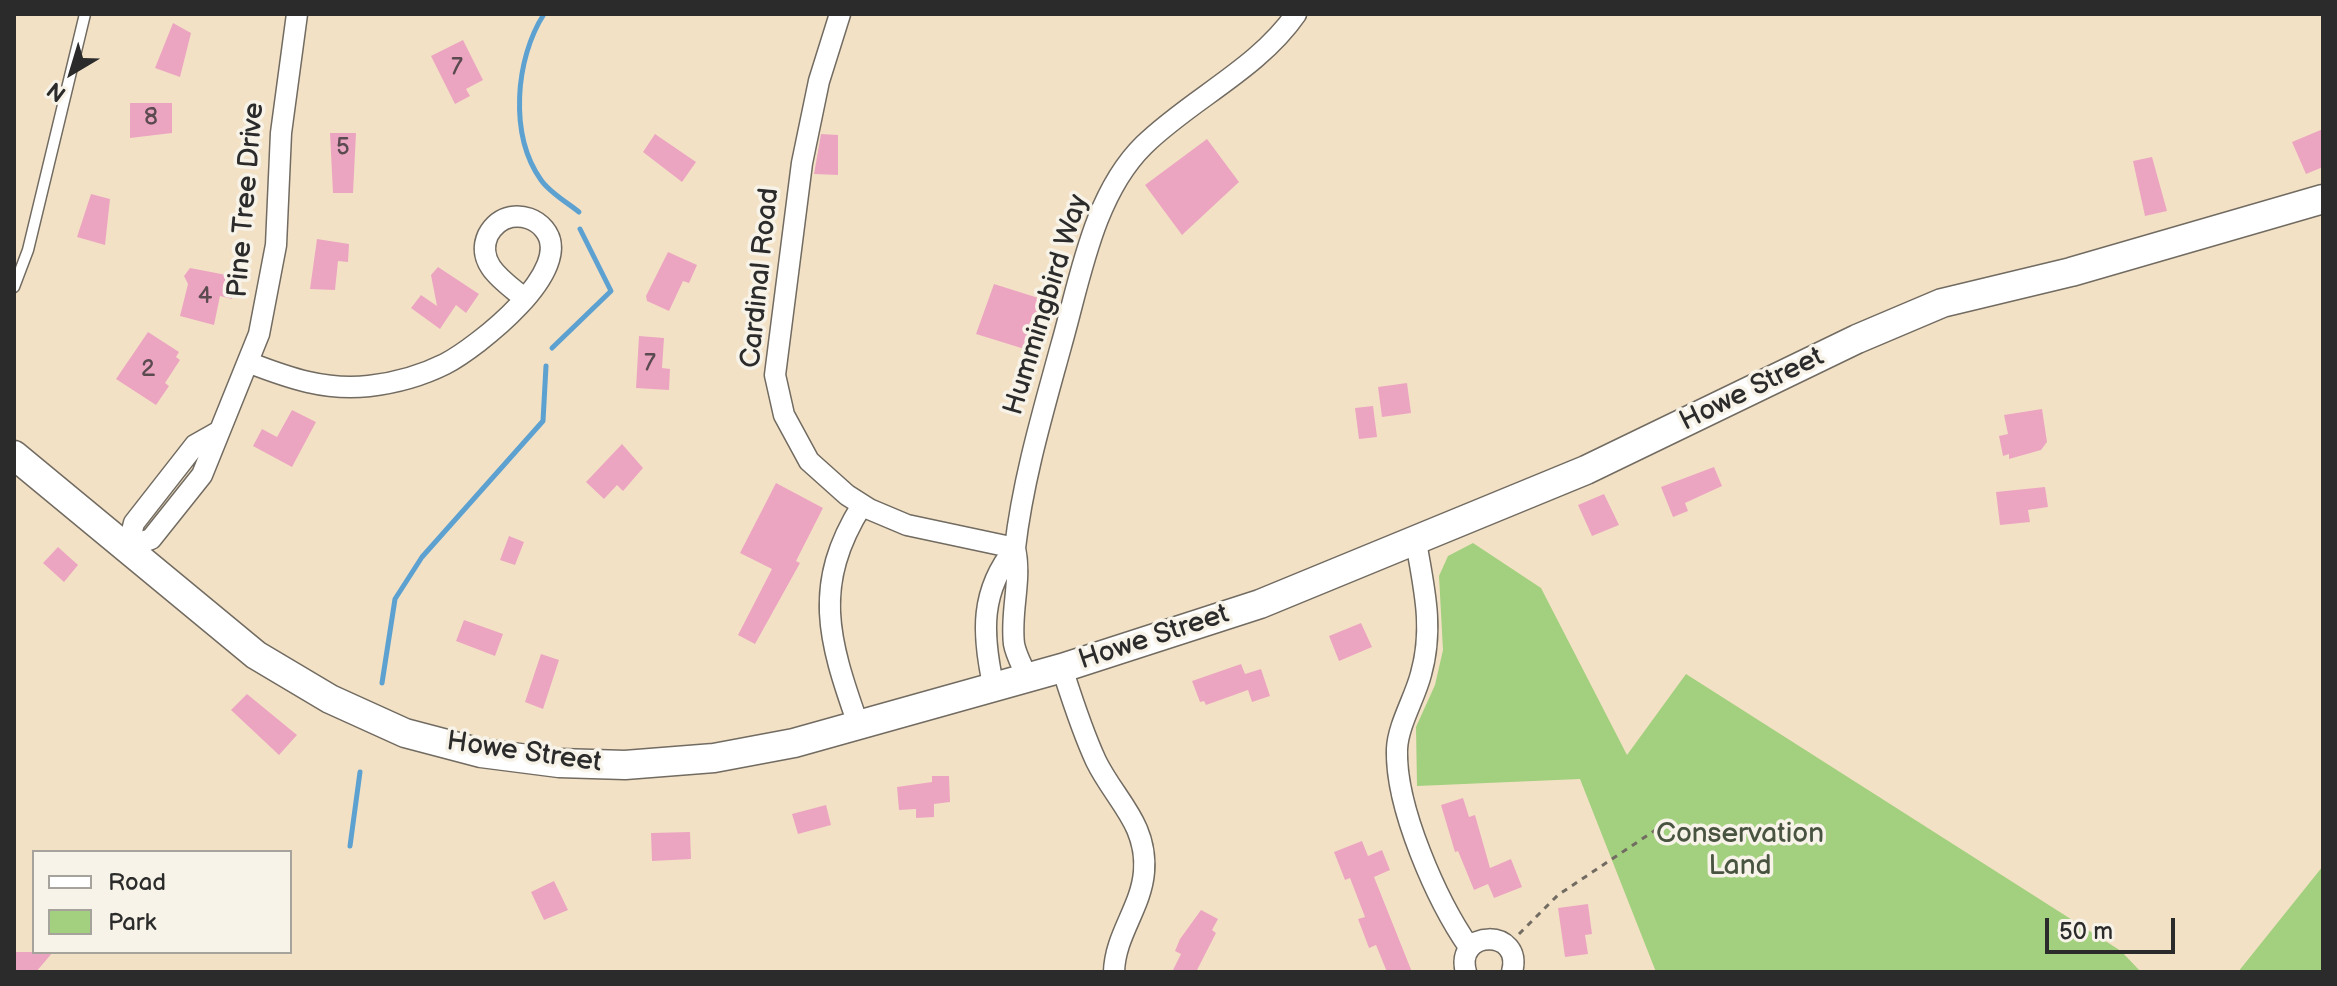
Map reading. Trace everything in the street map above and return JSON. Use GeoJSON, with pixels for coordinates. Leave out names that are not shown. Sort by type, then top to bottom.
{"type":"FeatureCollection","features":[{"type":"Feature","properties":{"kind":"street","name":"Pine Tree Drive"},"geometry":{"type":"LineString","coordinates":[[128,547],[134,523],[195,445],[218,432],[250,363],[273,273],[281,133],[297,14]]}},
{"type":"Feature","properties":{"kind":"street","name":"Cardinal Road"},"geometry":{"type":"LineString","coordinates":[[840,14],[819,81],[802,163],[775,375],[784,415],[809,461],[862,505],[907,525],[1015,548]]}},
{"type":"Feature","properties":{"kind":"street","name":"Hummingbird Way"},"geometry":{"type":"LineString","coordinates":[[993,684],[983,633],[984,620],[999,573],[1015,548],[1037,434],[1108,197],[1126,164],[1144,145],[1258,54],[1296,14]]}},
{"type":"Feature","properties":{"kind":"street","name":"Howe Street"},"geometry":{"type":"LineString","coordinates":[[14,455],[234,638],[300,682],[405,733],[481,753],[559,763],[666,762],[714,758],[794,743],[993,684],[1062,668],[1260,604],[1586,470],[1857,339],[1942,303],[2071,272],[2323,199]]}},
{"type":"Feature","properties":{"kind":"street"},"geometry":{"type":"LineString","coordinates":[[250,363],[311,385],[366,387],[393,382],[418,375],[465,353],[486,337],[524,298]]}},
{"type":"Feature","properties":{"kind":"street"},"geometry":{"type":"LineString","coordinates":[[858,724],[834,639],[829,592],[836,554],[862,505]]}},
{"type":"Feature","properties":{"kind":"street"},"geometry":{"type":"LineString","coordinates":[[1416,542],[1429,613],[1430,640],[1397,747],[1403,802],[1448,917],[1469,947]]}},
{"type":"Feature","properties":{"kind":"street","name":"Hummingbird Way"},"geometry":{"type":"LineString","coordinates":[[1015,548],[1020,572],[1014,611],[1014,647],[1026,675]]}},
{"type":"Feature","properties":{"kind":"street"},"geometry":{"type":"LineString","coordinates":[[1062,668],[1098,766],[1131,811],[1144,847],[1143,883],[1118,941],[1114,972]]}},
{"type":"Feature","properties":{"kind":"street"},"geometry":{"type":"LineString","coordinates":[[1466,972],[1464,962],[1469,947],[1476,941],[1492,938],[1508,945],[1514,961],[1512,972]]}},
{"type":"Feature","properties":{"kind":"lane"},"geometry":{"type":"LineString","coordinates":[[14,287],[28,250],[85,14]]}},
{"type":"Feature","properties":{"kind":"path"},"geometry":{"type":"LineString","coordinates":[[1508,945],[1558,895],[1660,827]]}},
{"type":"Feature","properties":{"kind":"green space","name":"Conservation Land"},"geometry":{"type":"Polygon","coordinates":[[[1473,543],[1541,588],[1627,755],[1686,674],[2121,951],[2141,972],[1656,972],[1580,779],[1417,786],[1416,727],[1435,685],[1443,650],[1439,576],[1448,556],[1473,543]]]}},
{"type":"Feature","properties":{"kind":"green space"},"geometry":{"type":"Polygon","coordinates":[[[2323,866],[2323,972],[2238,972],[2323,866]]]}},
{"type":"Feature","properties":{"kind":"building"},"geometry":{"type":"Polygon","coordinates":[[[173,23],[191,33],[180,77],[155,68],[173,23]]]}},
{"type":"Feature","properties":{"kind":"building"},"geometry":{"type":"Polygon","coordinates":[[[463,40],[483,80],[466,89],[470,96],[455,104],[431,56],[463,40]]]}},
{"type":"Feature","properties":{"kind":"building"},"geometry":{"type":"Polygon","coordinates":[[[130,103],[172,103],[172,133],[130,138],[130,103]]]}},
{"type":"Feature","properties":{"kind":"building"},"geometry":{"type":"Polygon","coordinates":[[[2323,129],[2323,167],[2306,174],[2292,142],[2323,129]]]}},
{"type":"Feature","properties":{"kind":"building"},"geometry":{"type":"Polygon","coordinates":[[[330,133],[356,133],[353,193],[333,193],[330,133]]]}},
{"type":"Feature","properties":{"kind":"building"},"geometry":{"type":"Polygon","coordinates":[[[655,134],[696,162],[682,182],[643,152],[655,134]]]}},
{"type":"Feature","properties":{"kind":"building"},"geometry":{"type":"Polygon","coordinates":[[[821,134],[838,135],[838,175],[814,174],[821,134]]]}},
{"type":"Feature","properties":{"kind":"building"},"geometry":{"type":"Polygon","coordinates":[[[1207,139],[1239,182],[1182,235],[1145,185],[1207,139]]]}},
{"type":"Feature","properties":{"kind":"building"},"geometry":{"type":"Polygon","coordinates":[[[2152,157],[2167,211],[2145,216],[2133,161],[2152,157]]]}},
{"type":"Feature","properties":{"kind":"building"},"geometry":{"type":"Polygon","coordinates":[[[91,194],[110,199],[105,245],[77,237],[91,194]]]}},
{"type":"Feature","properties":{"kind":"building"},"geometry":{"type":"Polygon","coordinates":[[[317,239],[349,244],[348,262],[338,261],[335,290],[310,289],[317,239]]]}},
{"type":"Feature","properties":{"kind":"building"},"geometry":{"type":"Polygon","coordinates":[[[668,252],[697,265],[689,283],[683,281],[669,311],[647,301],[646,296],[668,252]]]}},
{"type":"Feature","properties":{"kind":"building"},"geometry":{"type":"Polygon","coordinates":[[[438,267],[479,294],[466,313],[456,305],[440,329],[411,308],[421,295],[437,306],[431,275],[438,267]]]}},
{"type":"Feature","properties":{"kind":"building"},"geometry":{"type":"Polygon","coordinates":[[[190,268],[237,277],[232,299],[220,296],[214,325],[180,316],[188,284],[184,276],[190,268]]]}},
{"type":"Feature","properties":{"kind":"building"},"geometry":{"type":"Polygon","coordinates":[[[994,284],[1048,301],[1031,351],[976,334],[994,284]]]}},
{"type":"Feature","properties":{"kind":"building"},"geometry":{"type":"Polygon","coordinates":[[[148,332],[179,352],[176,357],[180,360],[165,383],[169,386],[156,405],[116,379],[148,332]]]}},
{"type":"Feature","properties":{"kind":"building"},"geometry":{"type":"Polygon","coordinates":[[[639,336],[664,338],[662,368],[670,369],[669,390],[636,388],[639,336]]]}},
{"type":"Feature","properties":{"kind":"building"},"geometry":{"type":"Polygon","coordinates":[[[1407,383],[1411,413],[1382,417],[1378,387],[1407,383]]]}},
{"type":"Feature","properties":{"kind":"building"},"geometry":{"type":"Polygon","coordinates":[[[1373,406],[1377,437],[1359,439],[1355,408],[1373,406]]]}},
{"type":"Feature","properties":{"kind":"building"},"geometry":{"type":"Polygon","coordinates":[[[2042,409],[2047,442],[2041,450],[2009,459],[2009,454],[2003,456],[1999,436],[2008,434],[2004,415],[2042,409]]]}},
{"type":"Feature","properties":{"kind":"building"},"geometry":{"type":"Polygon","coordinates":[[[292,410],[316,422],[292,467],[253,446],[262,429],[277,437],[292,410]]]}},
{"type":"Feature","properties":{"kind":"building"},"geometry":{"type":"Polygon","coordinates":[[[622,444],[643,468],[623,491],[617,485],[604,499],[586,482],[622,444]]]}},
{"type":"Feature","properties":{"kind":"building"},"geometry":{"type":"Polygon","coordinates":[[[1714,467],[1722,486],[1685,503],[1688,511],[1673,517],[1661,487],[1714,467]]]}},
{"type":"Feature","properties":{"kind":"building"},"geometry":{"type":"Polygon","coordinates":[[[776,483],[823,508],[796,561],[800,563],[755,644],[738,635],[772,569],[740,553],[776,483]]]}},
{"type":"Feature","properties":{"kind":"building"},"geometry":{"type":"Polygon","coordinates":[[[2045,487],[2048,507],[2028,510],[2030,522],[2000,525],[1996,492],[2045,487]]]}},
{"type":"Feature","properties":{"kind":"building"},"geometry":{"type":"Polygon","coordinates":[[[1604,494],[1619,525],[1592,536],[1578,505],[1604,494]]]}},
{"type":"Feature","properties":{"kind":"building"},"geometry":{"type":"Polygon","coordinates":[[[509,536],[524,542],[515,565],[500,560],[509,536]]]}},
{"type":"Feature","properties":{"kind":"building"},"geometry":{"type":"Polygon","coordinates":[[[58,547],[78,565],[64,582],[43,563],[58,547]]]}},
{"type":"Feature","properties":{"kind":"building"},"geometry":{"type":"Polygon","coordinates":[[[464,620],[503,634],[495,656],[456,641],[464,620]]]}},
{"type":"Feature","properties":{"kind":"building"},"geometry":{"type":"Polygon","coordinates":[[[1361,623],[1372,647],[1339,661],[1329,636],[1361,623]]]}},
{"type":"Feature","properties":{"kind":"building"},"geometry":{"type":"Polygon","coordinates":[[[541,654],[559,660],[543,709],[525,702],[541,654]]]}},
{"type":"Feature","properties":{"kind":"building"},"geometry":{"type":"Polygon","coordinates":[[[1241,664],[1245,674],[1261,669],[1270,696],[1252,702],[1248,690],[1206,705],[1204,701],[1200,702],[1192,681],[1241,664]]]}},
{"type":"Feature","properties":{"kind":"building"},"geometry":{"type":"Polygon","coordinates":[[[247,694],[297,735],[279,755],[231,710],[247,694]]]}},
{"type":"Feature","properties":{"kind":"building"},"geometry":{"type":"Polygon","coordinates":[[[932,776],[949,776],[950,802],[934,804],[934,817],[916,818],[916,809],[899,810],[897,787],[932,782],[932,776]]]}},
{"type":"Feature","properties":{"kind":"building"},"geometry":{"type":"Polygon","coordinates":[[[1463,798],[1469,817],[1475,815],[1490,868],[1511,859],[1522,887],[1494,898],[1488,884],[1474,890],[1458,851],[1455,852],[1441,805],[1463,798]]]}},
{"type":"Feature","properties":{"kind":"building"},"geometry":{"type":"Polygon","coordinates":[[[826,805],[831,825],[798,834],[792,814],[826,805]]]}},
{"type":"Feature","properties":{"kind":"building"},"geometry":{"type":"Polygon","coordinates":[[[690,832],[691,859],[652,861],[651,833],[690,832]]]}},
{"type":"Feature","properties":{"kind":"building"},"geometry":{"type":"Polygon","coordinates":[[[1362,841],[1368,856],[1382,850],[1390,870],[1374,877],[1412,972],[1387,972],[1376,945],[1369,948],[1358,919],[1365,917],[1350,878],[1345,880],[1334,852],[1362,841]]]}},
{"type":"Feature","properties":{"kind":"building"},"geometry":{"type":"Polygon","coordinates":[[[554,881],[568,910],[544,920],[531,892],[554,881]]]}},
{"type":"Feature","properties":{"kind":"building"},"geometry":{"type":"Polygon","coordinates":[[[1588,904],[1592,934],[1585,935],[1588,954],[1565,957],[1558,908],[1588,904]]]}},
{"type":"Feature","properties":{"kind":"building"},"geometry":{"type":"Polygon","coordinates":[[[1201,910],[1218,919],[1212,930],[1216,933],[1196,972],[1172,972],[1181,954],[1175,951],[1180,939],[1201,910]]]}},
{"type":"Feature","properties":{"kind":"building"},"geometry":{"type":"Polygon","coordinates":[[[14,952],[51,954],[36,972],[14,972],[14,952]]]}},
{"type":"Feature","properties":{"kind":"waterway"},"geometry":{"type":"LineString","coordinates":[[544,14],[534,32],[522,74],[520,120],[531,162],[541,180],[579,212]]}},
{"type":"Feature","properties":{"kind":"waterway"},"geometry":{"type":"LineString","coordinates":[[552,348],[611,291],[580,229]]}},
{"type":"Feature","properties":{"kind":"waterway"},"geometry":{"type":"LineString","coordinates":[[382,683],[395,599],[422,557],[543,421],[546,366]]}},
{"type":"Feature","properties":{"kind":"waterway"},"geometry":{"type":"LineString","coordinates":[[350,846],[360,772]]}}]}
